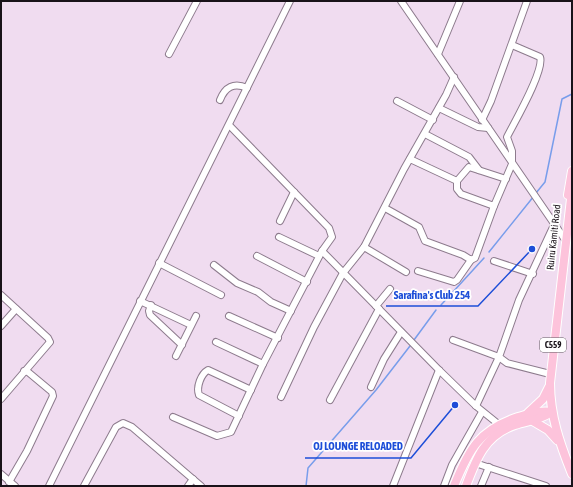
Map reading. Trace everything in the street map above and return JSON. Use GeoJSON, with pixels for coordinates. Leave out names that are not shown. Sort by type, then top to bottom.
{"type":"FeatureCollection","features":[{"type":"Feature","properties":{"kind":"main road","name":"Ruiru Kamiti Road"},"geometry":{"type":"LineString","coordinates":[[572,171],[550,374],[552,412],[560,444],[572,474]]}},
{"type":"Feature","properties":{"kind":"main road","name":"Ruiru Kamiti Road"},"geometry":{"type":"LineString","coordinates":[[564,239],[570,225],[572,190]]}},
{"type":"Feature","properties":{"kind":"main road"},"geometry":{"type":"LineString","coordinates":[[528,418],[543,399],[550,385]]}},
{"type":"Feature","properties":{"kind":"main road"},"geometry":{"type":"LineString","coordinates":[[454,486],[461,469],[474,447],[501,427],[552,412]]}},
{"type":"Feature","properties":{"kind":"main road"},"geometry":{"type":"LineString","coordinates":[[528,418],[548,430],[560,444]]}},
{"type":"Feature","properties":{"kind":"main road"},"geometry":{"type":"LineString","coordinates":[[466,486],[475,463],[486,444],[501,427]]}},
{"type":"Feature","properties":{"kind":"street"},"geometry":{"type":"LineString","coordinates":[[169,54],[197,1]]}},
{"type":"Feature","properties":{"kind":"street"},"geometry":{"type":"LineString","coordinates":[[49,486],[140,300],[290,1]]}},
{"type":"Feature","properties":{"kind":"street"},"geometry":{"type":"LineString","coordinates":[[401,1],[564,239]]}},
{"type":"Feature","properties":{"kind":"street"},"geometry":{"type":"LineString","coordinates":[[438,54],[460,1]]}},
{"type":"Feature","properties":{"kind":"street"},"geometry":{"type":"LineString","coordinates":[[482,120],[512,45],[527,1]]}},
{"type":"Feature","properties":{"kind":"street"},"geometry":{"type":"LineString","coordinates":[[418,271],[454,282],[476,255],[494,206],[512,164],[512,151],[507,137],[530,92],[541,62],[540,57],[512,45]]}},
{"type":"Feature","properties":{"kind":"street"},"geometry":{"type":"LineString","coordinates":[[281,397],[314,327],[343,273],[364,247],[410,159],[440,108],[454,77]]}},
{"type":"Feature","properties":{"kind":"street"},"geometry":{"type":"LineString","coordinates":[[220,100],[222,94],[232,86],[239,85],[247,88]]}},
{"type":"Feature","properties":{"kind":"street"},"geometry":{"type":"LineString","coordinates":[[397,101],[433,120]]}},
{"type":"Feature","properties":{"kind":"street"},"geometry":{"type":"LineString","coordinates":[[440,108],[478,127],[488,128]]}},
{"type":"Feature","properties":{"kind":"street"},"geometry":{"type":"LineString","coordinates":[[174,417],[217,436],[231,432],[263,364],[321,254],[332,237],[331,233],[294,192],[229,125]]}},
{"type":"Feature","properties":{"kind":"street"},"geometry":{"type":"LineString","coordinates":[[425,134],[469,157],[479,170]]}},
{"type":"Feature","properties":{"kind":"street"},"geometry":{"type":"LineString","coordinates":[[410,159],[457,181]]}},
{"type":"Feature","properties":{"kind":"street"},"geometry":{"type":"LineString","coordinates":[[494,206],[461,194],[457,189],[457,181],[467,167],[506,179]]}},
{"type":"Feature","properties":{"kind":"street"},"geometry":{"type":"LineString","coordinates":[[280,220],[294,192]]}},
{"type":"Feature","properties":{"kind":"street"},"geometry":{"type":"LineString","coordinates":[[385,208],[419,227],[425,241],[463,255],[471,260]]}},
{"type":"Feature","properties":{"kind":"street"},"geometry":{"type":"LineString","coordinates":[[476,406],[499,357],[519,300],[533,274],[554,225]]}},
{"type":"Feature","properties":{"kind":"street"},"geometry":{"type":"LineString","coordinates":[[279,237],[321,254],[343,273],[482,412],[501,427]]}},
{"type":"Feature","properties":{"kind":"street"},"geometry":{"type":"LineString","coordinates":[[364,247],[406,272]]}},
{"type":"Feature","properties":{"kind":"street"},"geometry":{"type":"LineString","coordinates":[[257,256],[307,282]]}},
{"type":"Feature","properties":{"kind":"street"},"geometry":{"type":"LineString","coordinates":[[494,261],[533,274]]}},
{"type":"Feature","properties":{"kind":"street"},"geometry":{"type":"LineString","coordinates":[[159,262],[221,295]]}},
{"type":"Feature","properties":{"kind":"street"},"geometry":{"type":"LineString","coordinates":[[214,265],[237,284],[258,292],[271,302],[291,311]]}},
{"type":"Feature","properties":{"kind":"street"},"geometry":{"type":"LineString","coordinates":[[330,400],[377,307],[390,289]]}},
{"type":"Feature","properties":{"kind":"street"},"geometry":{"type":"LineString","coordinates":[[1,295],[50,342],[1,398]]}},
{"type":"Feature","properties":{"kind":"street"},"geometry":{"type":"LineString","coordinates":[[140,300],[191,325]]}},
{"type":"Feature","properties":{"kind":"street"},"geometry":{"type":"LineString","coordinates":[[151,305],[149,311],[150,315],[182,344]]}},
{"type":"Feature","properties":{"kind":"street"},"geometry":{"type":"LineString","coordinates":[[1,326],[16,309]]}},
{"type":"Feature","properties":{"kind":"street"},"geometry":{"type":"LineString","coordinates":[[176,356],[196,316]]}},
{"type":"Feature","properties":{"kind":"street"},"geometry":{"type":"LineString","coordinates":[[229,316],[278,338]]}},
{"type":"Feature","properties":{"kind":"street"},"geometry":{"type":"LineString","coordinates":[[371,387],[384,359],[401,332]]}},
{"type":"Feature","properties":{"kind":"street"},"geometry":{"type":"LineString","coordinates":[[453,340],[499,357],[507,363],[550,374]]}},
{"type":"Feature","properties":{"kind":"street"},"geometry":{"type":"LineString","coordinates":[[216,342],[263,364]]}},
{"type":"Feature","properties":{"kind":"street"},"geometry":{"type":"LineString","coordinates":[[239,416],[198,395],[197,389],[204,372],[208,370],[251,390]]}},
{"type":"Feature","properties":{"kind":"street"},"geometry":{"type":"LineString","coordinates":[[393,486],[439,370]]}},
{"type":"Feature","properties":{"kind":"street"},"geometry":{"type":"LineString","coordinates":[[1,474],[11,484],[54,396],[52,392],[28,372],[24,371]]}},
{"type":"Feature","properties":{"kind":"street"},"geometry":{"type":"LineString","coordinates":[[444,486],[452,465],[482,412]]}},
{"type":"Feature","properties":{"kind":"street"},"geometry":{"type":"LineString","coordinates":[[84,486],[118,425],[123,423],[132,427],[201,486]]}},
{"type":"Feature","properties":{"kind":"street"},"geometry":{"type":"LineString","coordinates":[[475,463],[546,486]]}},
{"type":"Feature","properties":{"kind":"street"},"geometry":{"type":"LineString","coordinates":[[452,465],[461,469]]}},
{"type":"Feature","properties":{"kind":"street"},"geometry":{"type":"LineString","coordinates":[[481,486],[489,467]]}},
{"type":"Feature","properties":{"kind":"street"},"geometry":{"type":"LineString","coordinates":[[188,486],[193,479]]}},
{"type":"Feature","properties":{"kind":"waterway"},"geometry":{"type":"LineString","coordinates":[[536,193],[545,182],[562,99],[572,94]]}},
{"type":"Feature","properties":{"kind":"waterway"},"geometry":{"type":"LineString","coordinates":[[489,252],[534,196]]}},
{"type":"Feature","properties":{"kind":"waterway"},"geometry":{"type":"LineString","coordinates":[[441,305],[484,258]]}},
{"type":"Feature","properties":{"kind":"waterway"},"geometry":{"type":"LineString","coordinates":[[414,340],[436,310]]}},
{"type":"Feature","properties":{"kind":"waterway"},"geometry":{"type":"LineString","coordinates":[[306,486],[308,468],[376,390],[410,346]]}},
{"type":"Feature","properties":{"kind":"place","name":"Sarafina's Club 254"},"geometry":{"type":"Point","coordinates":[532,249]}},
{"type":"Feature","properties":{"kind":"place","name":"OJ LOUNGE RELOADED"},"geometry":{"type":"Point","coordinates":[455,405]}}]}
